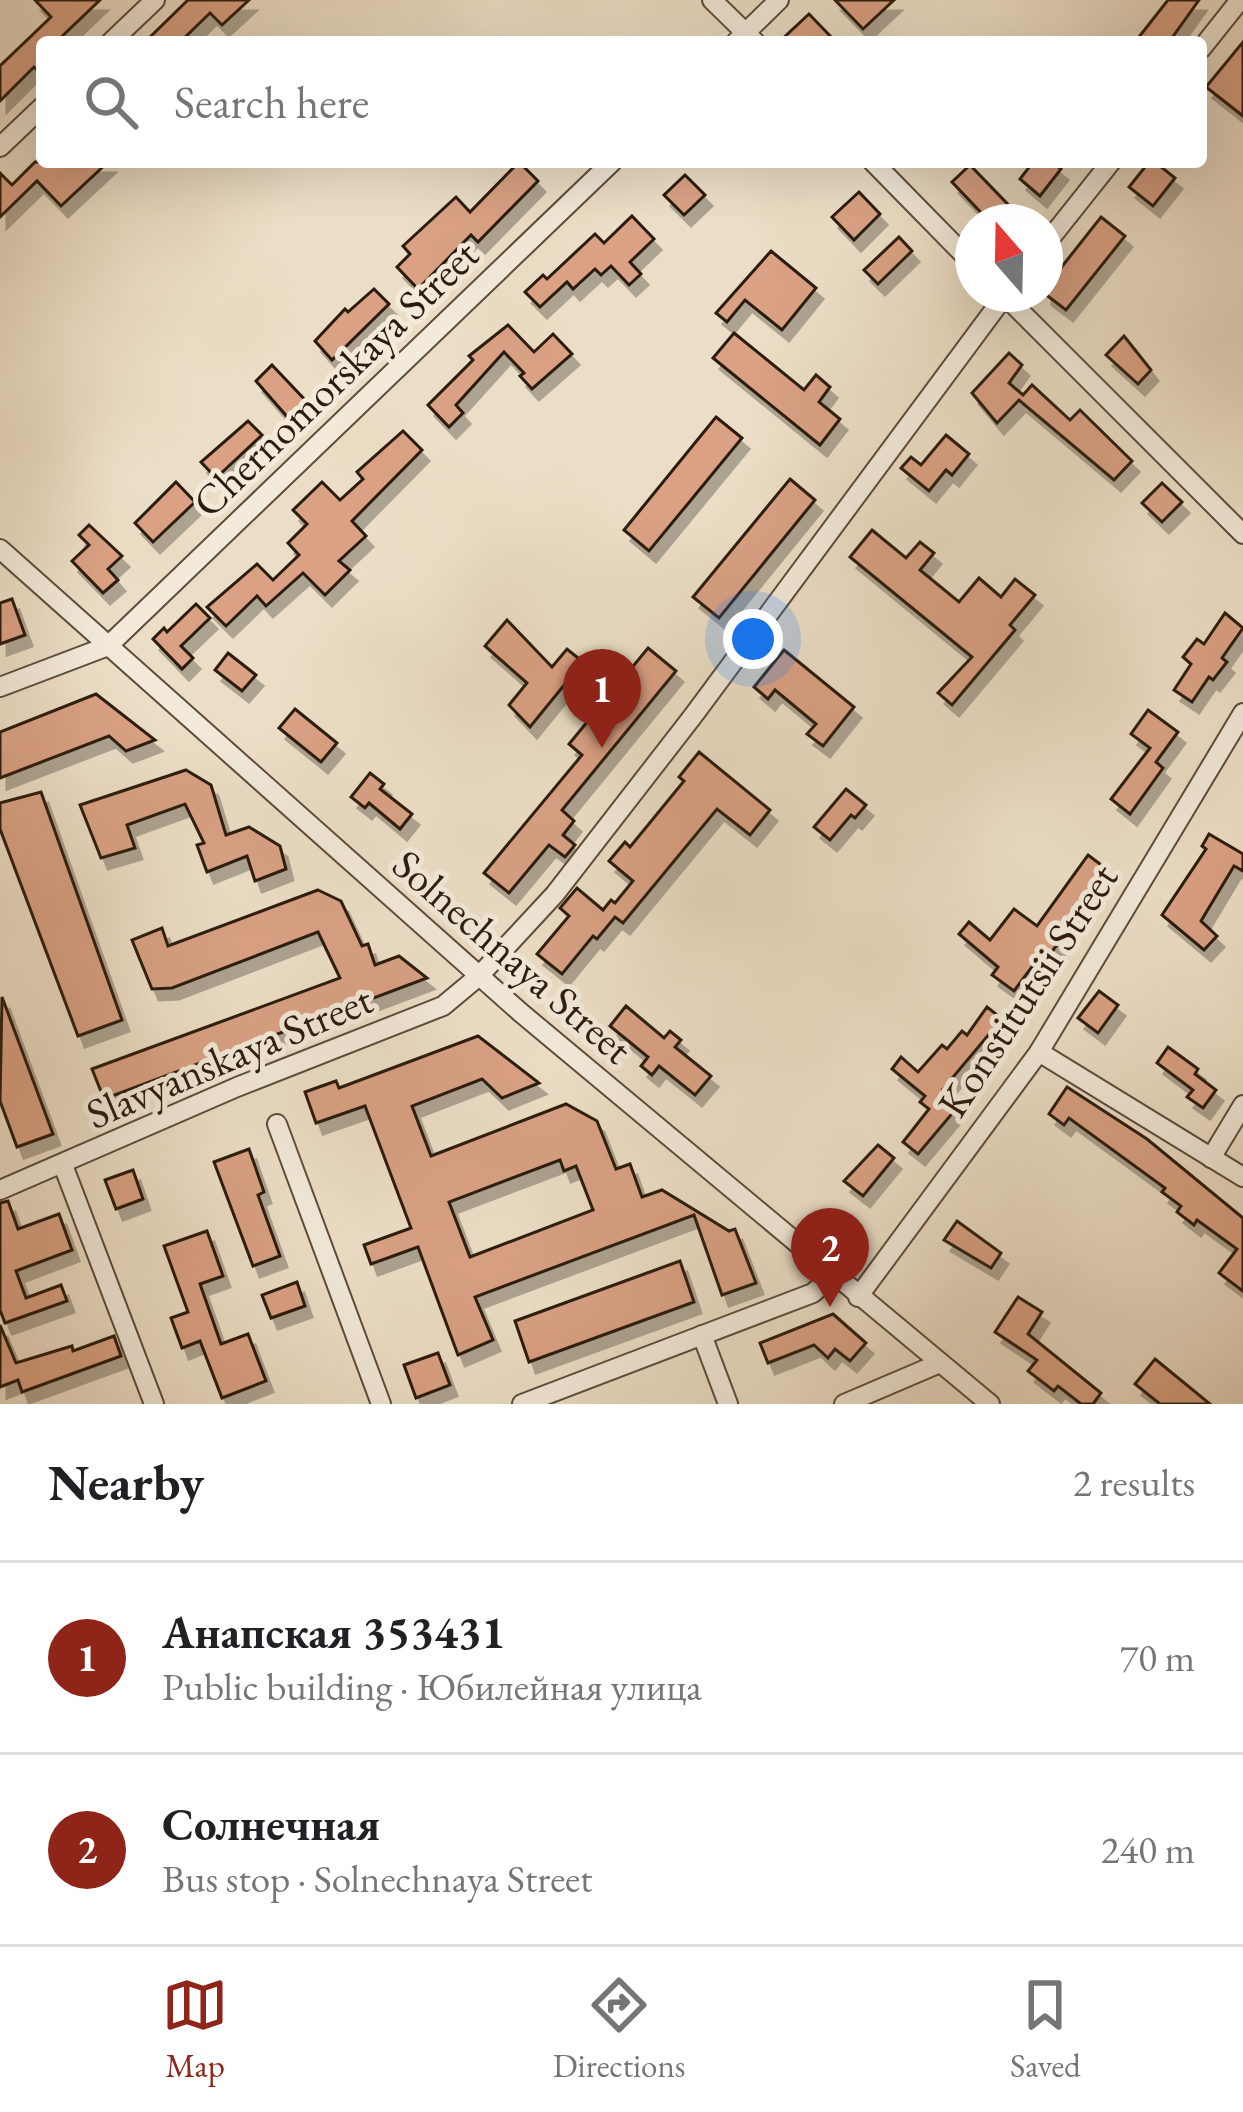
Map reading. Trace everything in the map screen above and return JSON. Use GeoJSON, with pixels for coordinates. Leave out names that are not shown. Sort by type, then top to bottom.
{"type":"FeatureCollection","features":[{"type":"Feature","properties":{"kind":"street"},"geometry":{"type":"LineString","coordinates":[[117,36],[155,0]]}},
{"type":"Feature","properties":{"kind":"street"},"geometry":{"type":"LineString","coordinates":[[712,0],[743,36]]}},
{"type":"Feature","properties":{"kind":"street"},"geometry":{"type":"LineString","coordinates":[[749,36],[779,0]]}},
{"type":"Feature","properties":{"kind":"street"},"geometry":{"type":"LineString","coordinates":[[1207,41],[1240,0]]}},
{"type":"Feature","properties":{"kind":"street"},"geometry":{"type":"LineString","coordinates":[[0,147],[36,113]]}},
{"type":"Feature","properties":{"kind":"street","name":"Chernomorskaya Street"},"geometry":{"type":"LineString","coordinates":[[108,646],[606,168]]}},
{"type":"Feature","properties":{"kind":"street"},"geometry":{"type":"LineString","coordinates":[[879,168],[955,246]]}},
{"type":"Feature","properties":{"kind":"street"},"geometry":{"type":"LineString","coordinates":[[1063,222],[1106,168]]}},
{"type":"Feature","properties":{"kind":"street","name":"Slavyanskaya Street"},"geometry":{"type":"LineString","coordinates":[[0,1190],[237,1087],[442,1006],[479,976],[555,894],[665,752],[992,312]]}},
{"type":"Feature","properties":{"kind":"street"},"geometry":{"type":"LineString","coordinates":[[1022,312],[1243,534]]}},
{"type":"Feature","properties":{"kind":"street","name":"Solnechnaya Street"},"geometry":{"type":"LineString","coordinates":[[0,549],[479,976],[990,1404]]}},
{"type":"Feature","properties":{"kind":"street"},"geometry":{"type":"LineString","coordinates":[[0,687],[108,646]]}},
{"type":"Feature","properties":{"kind":"street","name":"Konstitutsii Street"},"geometry":{"type":"LineString","coordinates":[[858,1297],[1039,1052],[1243,713]]}},
{"type":"Feature","properties":{"kind":"street"},"geometry":{"type":"LineString","coordinates":[[1039,1052],[1243,1178]]}},
{"type":"Feature","properties":{"kind":"street"},"geometry":{"type":"LineString","coordinates":[[1210,1157],[1243,1105]]}},
{"type":"Feature","properties":{"kind":"street"},"geometry":{"type":"LineString","coordinates":[[277,1124],[381,1404]]}},
{"type":"Feature","properties":{"kind":"street"},"geometry":{"type":"LineString","coordinates":[[63,1165],[154,1404]]}},
{"type":"Feature","properties":{"kind":"street"},"geometry":{"type":"LineString","coordinates":[[534,1402],[813,1293],[832,1275]]}},
{"type":"Feature","properties":{"kind":"street"},"geometry":{"type":"LineString","coordinates":[[701,1335],[728,1404]]}},
{"type":"Feature","properties":{"kind":"street"},"geometry":{"type":"LineString","coordinates":[[844,1404],[940,1363]]}},
{"type":"Feature","properties":{"kind":"building"},"geometry":{"type":"Polygon","coordinates":[[[35,0],[100,0],[62,36],[36,36],[36,69],[0,101],[0,66],[51,17],[35,0]]]}},
{"type":"Feature","properties":{"kind":"building"},"geometry":{"type":"Polygon","coordinates":[[[188,0],[249,0],[222,25],[210,13],[186,36],[151,36],[188,0]]]}},
{"type":"Feature","properties":{"kind":"building"},"geometry":{"type":"Polygon","coordinates":[[[835,0],[894,0],[863,29],[835,0]]]}},
{"type":"Feature","properties":{"kind":"building"},"geometry":{"type":"Polygon","coordinates":[[[1168,0],[1199,0],[1173,36],[1140,36],[1168,0]]]}},
{"type":"Feature","properties":{"kind":"building"},"geometry":{"type":"Polygon","coordinates":[[[809,14],[830,36],[785,36],[809,14]]]}},
{"type":"Feature","properties":{"kind":"building"},"geometry":{"type":"Polygon","coordinates":[[[1243,42],[1243,116],[1207,86],[1243,42]]]}},
{"type":"Feature","properties":{"kind":"building"},"geometry":{"type":"Polygon","coordinates":[[[35,162],[36,168],[102,168],[61,206],[37,181],[0,217],[0,173],[12,185],[35,162]]]}},
{"type":"Feature","properties":{"kind":"building"},"geometry":{"type":"Polygon","coordinates":[[[513,168],[525,168],[538,181],[478,242],[471,235],[418,289],[397,267],[410,254],[403,246],[456,197],[470,212],[513,168]]]}},
{"type":"Feature","properties":{"kind":"building"},"geometry":{"type":"Polygon","coordinates":[[[967,168],[973,168],[1008,204],[973,204],[952,182],[967,168]]]}},
{"type":"Feature","properties":{"kind":"building"},"geometry":{"type":"Polygon","coordinates":[[[1028,168],[1061,169],[1040,196],[1020,179],[1028,168]]]}},
{"type":"Feature","properties":{"kind":"building"},"geometry":{"type":"Polygon","coordinates":[[[1144,168],[1162,168],[1175,178],[1153,206],[1129,187],[1144,168]]]}},
{"type":"Feature","properties":{"kind":"building"},"geometry":{"type":"Polygon","coordinates":[[[685,175],[705,195],[684,215],[664,195],[685,175]]]}},
{"type":"Feature","properties":{"kind":"building"},"geometry":{"type":"Polygon","coordinates":[[[859,192],[880,214],[854,240],[832,217],[859,192]]]}},
{"type":"Feature","properties":{"kind":"building"},"geometry":{"type":"Polygon","coordinates":[[[632,216],[654,239],[630,262],[641,274],[629,285],[611,266],[601,275],[595,269],[573,289],[567,282],[540,307],[525,292],[543,275],[547,279],[595,234],[604,243],[632,216]]]}},
{"type":"Feature","properties":{"kind":"building"},"geometry":{"type":"Polygon","coordinates":[[[1101,217],[1125,236],[1066,310],[1063,265],[1101,217]]]}},
{"type":"Feature","properties":{"kind":"building"},"geometry":{"type":"Polygon","coordinates":[[[899,237],[912,251],[878,284],[864,270],[899,237]]]}},
{"type":"Feature","properties":{"kind":"building"},"geometry":{"type":"Polygon","coordinates":[[[771,251],[816,288],[782,330],[745,300],[727,322],[716,313],[771,251]]]}},
{"type":"Feature","properties":{"kind":"building"},"geometry":{"type":"Polygon","coordinates":[[[374,289],[389,304],[332,360],[315,341],[345,309],[348,312],[374,289]]]}},
{"type":"Feature","properties":{"kind":"building"},"geometry":{"type":"Polygon","coordinates":[[[508,325],[534,352],[553,334],[572,354],[532,389],[504,352],[456,405],[463,413],[449,427],[428,405],[473,360],[469,356],[508,325]]]}},
{"type":"Feature","properties":{"kind":"building"},"geometry":{"type":"Polygon","coordinates":[[[734,333],[804,390],[816,375],[830,387],[819,402],[840,419],[820,445],[713,358],[734,333]]]}},
{"type":"Feature","properties":{"kind":"building"},"geometry":{"type":"Polygon","coordinates":[[[1124,336],[1151,370],[1138,384],[1106,355],[1124,336]]]}},
{"type":"Feature","properties":{"kind":"building"},"geometry":{"type":"Polygon","coordinates":[[[1009,353],[1022,365],[1009,383],[1023,395],[1032,385],[1070,420],[1080,410],[1132,461],[1114,480],[1019,400],[997,423],[972,393],[1009,353]]]}},
{"type":"Feature","properties":{"kind":"building"},"geometry":{"type":"Polygon","coordinates":[[[272,365],[308,403],[290,420],[256,381],[272,365]]]}},
{"type":"Feature","properties":{"kind":"building"},"geometry":{"type":"Polygon","coordinates":[[[716,417],[742,438],[649,551],[624,530],[716,417]]]}},
{"type":"Feature","properties":{"kind":"building"},"geometry":{"type":"Polygon","coordinates":[[[248,421],[262,435],[216,478],[201,462],[248,421]]]}},
{"type":"Feature","properties":{"kind":"building"},"geometry":{"type":"Polygon","coordinates":[[[403,431],[422,450],[352,521],[366,536],[339,561],[350,570],[325,595],[303,573],[266,606],[257,596],[226,626],[207,607],[257,564],[273,580],[299,555],[288,543],[307,524],[293,510],[322,482],[340,500],[363,479],[357,472],[403,431]]]}},
{"type":"Feature","properties":{"kind":"building"},"geometry":{"type":"Polygon","coordinates":[[[946,435],[969,454],[952,475],[946,470],[929,491],[901,468],[911,457],[921,465],[946,435]]]}},
{"type":"Feature","properties":{"kind":"building"},"geometry":{"type":"Polygon","coordinates":[[[790,479],[815,500],[719,618],[693,597],[790,479]]]}},
{"type":"Feature","properties":{"kind":"building"},"geometry":{"type":"Polygon","coordinates":[[[176,482],[195,502],[153,542],[135,523],[176,482]]]}},
{"type":"Feature","properties":{"kind":"building"},"geometry":{"type":"Polygon","coordinates":[[[1162,483],[1182,502],[1162,522],[1142,503],[1162,483]]]}},
{"type":"Feature","properties":{"kind":"building"},"geometry":{"type":"Polygon","coordinates":[[[89,525],[122,556],[108,569],[118,580],[103,593],[72,561],[89,545],[79,535],[89,525]]]}},
{"type":"Feature","properties":{"kind":"building"},"geometry":{"type":"Polygon","coordinates":[[[872,530],[906,558],[920,542],[934,553],[920,570],[959,602],[979,578],[1001,597],[1015,579],[1035,595],[1010,625],[1015,630],[952,705],[938,693],[972,657],[850,557],[872,530]]]}},
{"type":"Feature","properties":{"kind":"building"},"geometry":{"type":"Polygon","coordinates":[[[12,599],[25,635],[0,644],[0,603],[12,599]]]}},
{"type":"Feature","properties":{"kind":"building"},"geometry":{"type":"Polygon","coordinates":[[[196,604],[210,618],[181,646],[193,658],[182,669],[153,639],[196,604]]]}},
{"type":"Feature","properties":{"kind":"building"},"geometry":{"type":"Polygon","coordinates":[[[1225,613],[1243,628],[1222,658],[1227,662],[1213,680],[1209,677],[1192,702],[1174,690],[1191,664],[1183,657],[1197,639],[1204,644],[1225,613]]]}},
{"type":"Feature","properties":{"kind":"building"},"geometry":{"type":"Polygon","coordinates":[[[507,620],[552,667],[567,649],[583,662],[530,727],[509,705],[527,683],[485,646],[507,620]]]}},
{"type":"Feature","properties":{"kind":"building"},"geometry":{"type":"Polygon","coordinates":[[[648,648],[676,671],[562,810],[574,821],[563,835],[575,845],[565,857],[549,845],[509,893],[484,873],[582,755],[569,744],[648,648]]]}},
{"type":"Feature","properties":{"kind":"building"},"geometry":{"type":"Polygon","coordinates":[[[784,650],[854,707],[823,746],[807,734],[816,724],[775,690],[768,699],[754,687],[784,650]]]}},
{"type":"Feature","properties":{"kind":"building"},"geometry":{"type":"Polygon","coordinates":[[[228,653],[256,675],[242,691],[215,670],[228,653]]]}},
{"type":"Feature","properties":{"kind":"building"},"geometry":{"type":"Polygon","coordinates":[[[96,694],[155,740],[126,751],[109,736],[0,778],[0,732],[96,694]]]}},
{"type":"Feature","properties":{"kind":"building"},"geometry":{"type":"Polygon","coordinates":[[[295,709],[337,743],[321,762],[279,728],[295,709]]]}},
{"type":"Feature","properties":{"kind":"building"},"geometry":{"type":"Polygon","coordinates":[[[1148,710],[1178,732],[1156,762],[1163,768],[1130,814],[1111,799],[1150,748],[1131,734],[1148,710]]]}},
{"type":"Feature","properties":{"kind":"building"},"geometry":{"type":"Polygon","coordinates":[[[699,752],[770,810],[750,835],[717,809],[623,923],[615,917],[562,974],[537,954],[569,916],[560,908],[577,888],[603,910],[611,900],[615,903],[633,881],[609,861],[625,842],[630,847],[684,781],[679,777],[699,752]]]}},
{"type":"Feature","properties":{"kind":"building"},"geometry":{"type":"Polygon","coordinates":[[[186,770],[211,785],[226,835],[249,827],[280,846],[286,869],[255,881],[247,856],[207,872],[197,845],[204,843],[185,804],[127,825],[135,848],[101,858],[80,805],[186,770]]]}},
{"type":"Feature","properties":{"kind":"building"},"geometry":{"type":"Polygon","coordinates":[[[370,773],[384,784],[380,789],[412,814],[400,829],[369,803],[365,808],[351,797],[370,773]]]}},
{"type":"Feature","properties":{"kind":"building"},"geometry":{"type":"Polygon","coordinates":[[[846,789],[866,805],[830,840],[814,827],[846,789]]]}},
{"type":"Feature","properties":{"kind":"building"},"geometry":{"type":"Polygon","coordinates":[[[41,792],[122,1020],[78,1036],[0,829],[0,803],[41,792]]]}},
{"type":"Feature","properties":{"kind":"building"},"geometry":{"type":"Polygon","coordinates":[[[1209,834],[1243,854],[1243,871],[1234,866],[1201,921],[1217,936],[1204,950],[1162,915],[1206,849],[1202,846],[1209,834]]]}},
{"type":"Feature","properties":{"kind":"building"},"geometry":{"type":"Polygon","coordinates":[[[1088,855],[1104,867],[1046,960],[1040,956],[1014,991],[992,975],[998,967],[959,934],[969,922],[990,940],[1014,909],[1037,926],[1088,855]]]}},
{"type":"Feature","properties":{"kind":"building"},"geometry":{"type":"Polygon","coordinates":[[[318,890],[341,901],[362,946],[368,944],[375,965],[399,956],[427,978],[104,1099],[92,1069],[340,978],[318,932],[172,988],[152,989],[132,940],[162,928],[168,946],[318,890]]]}},
{"type":"Feature","properties":{"kind":"building"},"geometry":{"type":"Polygon","coordinates":[[[1099,991],[1118,1005],[1098,1033],[1078,1018],[1099,991]]]}},
{"type":"Feature","properties":{"kind":"building"},"geometry":{"type":"Polygon","coordinates":[[[2,997],[53,1134],[17,1147],[0,1101],[2,997]]]}},
{"type":"Feature","properties":{"kind":"building"},"geometry":{"type":"Polygon","coordinates":[[[626,1006],[664,1038],[670,1031],[681,1040],[675,1047],[711,1076],[695,1095],[659,1066],[652,1075],[641,1066],[648,1057],[610,1026],[626,1006]]]}},
{"type":"Feature","properties":{"kind":"building"},"geometry":{"type":"Polygon","coordinates":[[[987,1007],[1006,1022],[995,1037],[990,1033],[943,1089],[961,1103],[918,1154],[903,1142],[929,1109],[920,1102],[925,1096],[892,1069],[901,1057],[918,1072],[942,1045],[947,1049],[962,1031],[967,1035],[987,1007]]]}},
{"type":"Feature","properties":{"kind":"building"},"geometry":{"type":"Polygon","coordinates":[[[478,1036],[539,1083],[502,1098],[482,1079],[412,1106],[431,1156],[566,1104],[597,1121],[616,1169],[630,1164],[642,1197],[662,1190],[729,1231],[735,1229],[756,1283],[722,1295],[694,1215],[475,1297],[493,1340],[458,1355],[418,1247],[371,1264],[364,1245],[411,1228],[365,1106],[316,1123],[305,1092],[336,1081],[339,1088],[478,1036]],[[560,1160],[449,1202],[470,1257],[593,1210],[576,1166],[564,1171],[560,1160]]]}},
{"type":"Feature","properties":{"kind":"building"},"geometry":{"type":"Polygon","coordinates":[[[1168,1047],[1198,1069],[1195,1074],[1216,1090],[1203,1108],[1187,1097],[1193,1090],[1157,1063],[1168,1047]]]}},
{"type":"Feature","properties":{"kind":"building"},"geometry":{"type":"Polygon","coordinates":[[[1067,1087],[1147,1139],[1243,1218],[1243,1291],[1219,1273],[1237,1249],[1197,1220],[1194,1225],[1177,1212],[1181,1206],[1162,1192],[1165,1188],[1069,1118],[1064,1125],[1049,1114],[1067,1087]]]}},
{"type":"Feature","properties":{"kind":"building"},"geometry":{"type":"Polygon","coordinates":[[[878,1145],[894,1158],[863,1196],[844,1181],[878,1145]]]}},
{"type":"Feature","properties":{"kind":"building"},"geometry":{"type":"Polygon","coordinates":[[[249,1149],[264,1192],[258,1195],[280,1256],[253,1266],[214,1162],[249,1149]]]}},
{"type":"Feature","properties":{"kind":"building"},"geometry":{"type":"Polygon","coordinates":[[[133,1170],[143,1199],[116,1209],[105,1180],[133,1170]]]}},
{"type":"Feature","properties":{"kind":"building"},"geometry":{"type":"Polygon","coordinates":[[[8,1201],[18,1229],[59,1214],[72,1250],[16,1271],[26,1298],[61,1285],[67,1301],[5,1323],[0,1310],[0,1203],[8,1201]]]}},
{"type":"Feature","properties":{"kind":"building"},"geometry":{"type":"Polygon","coordinates":[[[957,1221],[1001,1253],[991,1268],[944,1240],[957,1221]]]}},
{"type":"Feature","properties":{"kind":"building"},"geometry":{"type":"Polygon","coordinates":[[[207,1231],[223,1276],[200,1284],[221,1344],[248,1334],[266,1381],[222,1398],[200,1341],[182,1348],[171,1318],[188,1312],[164,1246],[207,1231]]]}},
{"type":"Feature","properties":{"kind":"building"},"geometry":{"type":"Polygon","coordinates":[[[680,1261],[694,1302],[529,1362],[515,1321],[680,1261]]]}},
{"type":"Feature","properties":{"kind":"building"},"geometry":{"type":"Polygon","coordinates":[[[297,1282],[305,1306],[271,1318],[262,1295],[297,1282]]]}},
{"type":"Feature","properties":{"kind":"building"},"geometry":{"type":"Polygon","coordinates":[[[1018,1297],[1042,1312],[1028,1334],[1101,1393],[1093,1404],[1081,1404],[1058,1386],[1054,1391],[1028,1371],[1037,1360],[995,1332],[1018,1297]]]}},
{"type":"Feature","properties":{"kind":"building"},"geometry":{"type":"Polygon","coordinates":[[[833,1314],[866,1343],[850,1361],[835,1349],[828,1358],[814,1345],[768,1363],[760,1343],[833,1314]]]}},
{"type":"Feature","properties":{"kind":"building"},"geometry":{"type":"Polygon","coordinates":[[[0,1325],[16,1363],[114,1336],[121,1356],[22,1392],[18,1380],[0,1387],[0,1325]]]}},
{"type":"Feature","properties":{"kind":"building"},"geometry":{"type":"Polygon","coordinates":[[[438,1353],[450,1385],[416,1398],[404,1365],[438,1353]]]}},
{"type":"Feature","properties":{"kind":"building"},"geometry":{"type":"Polygon","coordinates":[[[1155,1359],[1210,1404],[1160,1404],[1135,1384],[1155,1359]]]}},
{"type":"Feature","properties":{"kind":"place","name":"Анапская 353431"},"geometry":{"type":"Point","coordinates":[602,748]}},
{"type":"Feature","properties":{"kind":"place","name":"Солнечная"},"geometry":{"type":"Point","coordinates":[830,1307]}}]}
